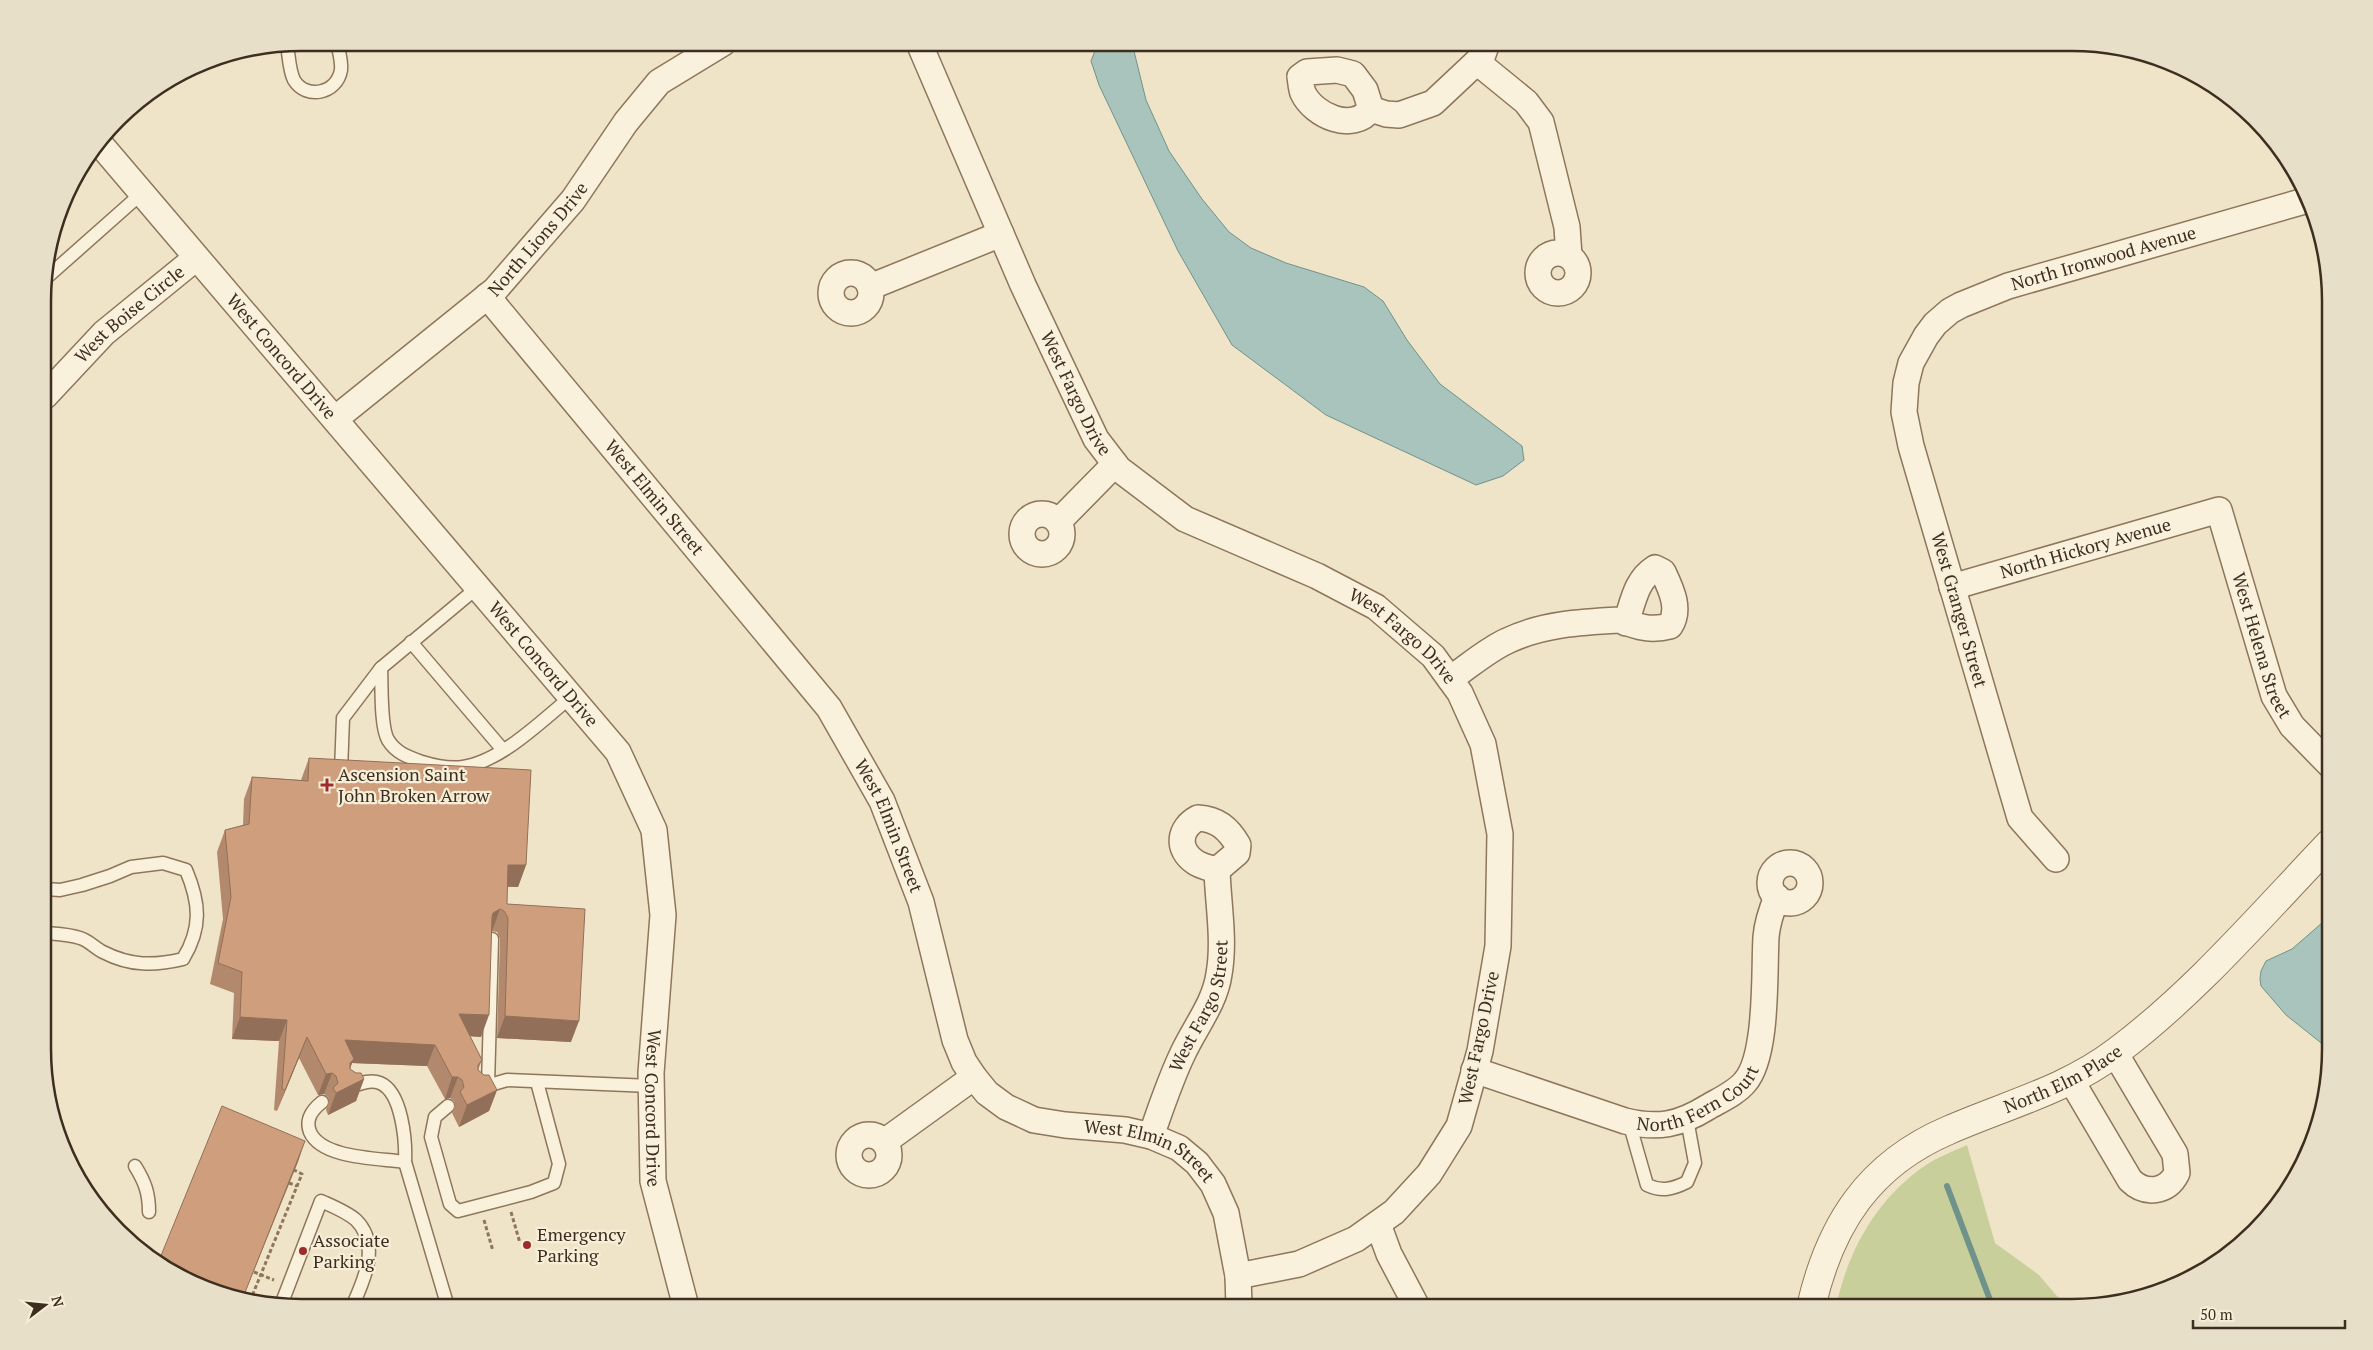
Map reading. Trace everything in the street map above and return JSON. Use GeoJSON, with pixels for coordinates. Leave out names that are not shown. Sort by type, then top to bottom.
{"type":"FeatureCollection","features":[{"type":"Feature","properties":{"kind":"street","name":"North Lions Drive"},"geometry":{"type":"LineString","coordinates":[[335,419],[496,290],[573,200],[626,122],[659,82],[709,51]]}},
{"type":"Feature","properties":{"kind":"street","name":"West Fargo Drive"},"geometry":{"type":"LineString","coordinates":[[923,51],[1023,285],[1096,439],[1115,464],[1185,519],[1317,576],[1376,607],[1433,656],[1460,693],[1483,744],[1500,834],[1498,946],[1480,1051],[1459,1126],[1429,1174],[1394,1212],[1356,1239],[1299,1264],[1238,1276]]}},
{"type":"Feature","properties":{"kind":"street"},"geometry":{"type":"LineString","coordinates":[[1371,109],[1386,114],[1398,115],[1433,103],[1482,52],[1541,122],[1568,228],[1569,256]]}},
{"type":"Feature","properties":{"kind":"street","name":"West Concord Drive"},"geometry":{"type":"LineString","coordinates":[[104,148],[618,752],[654,830],[663,915],[651,1086],[653,1181],[684,1299]]}},
{"type":"Feature","properties":{"kind":"street","name":"North Ironwood Avenue"},"geometry":{"type":"LineString","coordinates":[[1918,348],[1935,324],[1950,311],[2008,286],[2302,202]]}},
{"type":"Feature","properties":{"kind":"street"},"geometry":{"type":"LineString","coordinates":[[870,287],[1000,234]]}},
{"type":"Feature","properties":{"kind":"street","name":"West Boise Circle"},"geometry":{"type":"LineString","coordinates":[[51,390],[104,333],[196,258]]}},
{"type":"Feature","properties":{"kind":"street","name":"West Elmin Street"},"geometry":{"type":"LineString","coordinates":[[487,296],[829,708],[882,801],[922,902],[956,1040],[964,1062],[974,1077],[987,1093],[1006,1107],[1034,1120],[1065,1125],[1125,1130],[1151,1136],[1179,1148],[1197,1163],[1213,1184],[1226,1213],[1238,1276],[1239,1299]]}},
{"type":"Feature","properties":{"kind":"street","name":"West Granger Street"},"geometry":{"type":"LineString","coordinates":[[1918,348],[1906,383],[1904,412],[1911,446],[2020,818],[2056,859]]}},
{"type":"Feature","properties":{"kind":"street"},"geometry":{"type":"LineString","coordinates":[[1058,522],[1115,464]]}},
{"type":"Feature","properties":{"kind":"street","name":"North Hickory Avenue"},"geometry":{"type":"LineString","coordinates":[[1952,587],[2219,510]]}},
{"type":"Feature","properties":{"kind":"street","name":"West Helena Street"},"geometry":{"type":"LineString","coordinates":[[2219,510],[2274,696],[2292,726],[2322,757]]}},
{"type":"Feature","properties":{"kind":"street"},"geometry":{"type":"LineString","coordinates":[[1450,679],[1506,641],[1537,630],[1579,622],[1620,620],[1626,622]]}},
{"type":"Feature","properties":{"kind":"street","name":"North Elm Place"},"geometry":{"type":"LineString","coordinates":[[1813,1299],[1824,1261],[1835,1235],[1853,1205],[1876,1176],[1896,1160],[1940,1134],[2021,1103],[2071,1080],[2115,1053],[2150,1026],[2188,990],[2322,851]]}},
{"type":"Feature","properties":{"kind":"street","name":"West Fargo Street"},"geometry":{"type":"LineString","coordinates":[[1151,1136],[1169,1084],[1194,1030],[1212,999],[1219,976],[1222,951],[1217,870]]}},
{"type":"Feature","properties":{"kind":"street","name":"North Fern Court"},"geometry":{"type":"LineString","coordinates":[[1474,1070],[1629,1122],[1664,1125],[1687,1120],[1739,1087],[1754,1070],[1759,1045],[1766,935],[1777,897]]}},
{"type":"Feature","properties":{"kind":"street"},"geometry":{"type":"LineString","coordinates":[[2071,1080],[2130,1180],[2145,1190],[2157,1190],[2165,1187],[2177,1173],[2176,1154],[2115,1053]]}},
{"type":"Feature","properties":{"kind":"street"},"geometry":{"type":"LineString","coordinates":[[884,1142],[974,1077]]}},
{"type":"Feature","properties":{"kind":"street"},"geometry":{"type":"LineString","coordinates":[[1378,1224],[1389,1254],[1413,1299]]}},
{"type":"Feature","properties":{"kind":"lane"},"geometry":{"type":"LineString","coordinates":[[288,52],[293,78],[301,88],[310,93],[321,92],[332,86],[338,78],[341,69],[339,51]]}},
{"type":"Feature","properties":{"kind":"lane"},"geometry":{"type":"LineString","coordinates":[[53,271],[142,193]]}},
{"type":"Feature","properties":{"kind":"lane"},"geometry":{"type":"LineString","coordinates":[[340,771],[343,718],[381,668],[478,587]]}},
{"type":"Feature","properties":{"kind":"lane"},"geometry":{"type":"LineString","coordinates":[[412,642],[503,750]]}},
{"type":"Feature","properties":{"kind":"lane"},"geometry":{"type":"LineString","coordinates":[[381,668],[382,708],[388,739],[403,756],[439,767],[463,767],[489,759],[571,697]]}},
{"type":"Feature","properties":{"kind":"lane"},"geometry":{"type":"LineString","coordinates":[[51,889],[60,890],[110,876],[131,867],[163,863],[186,870],[195,892],[198,910],[193,943],[183,959],[160,965],[130,962],[103,952],[82,938],[68,934],[51,933]]}},
{"type":"Feature","properties":{"kind":"lane"},"geometry":{"type":"LineString","coordinates":[[492,939],[483,1087],[507,1080],[651,1086]]}},
{"type":"Feature","properties":{"kind":"lane"},"geometry":{"type":"LineString","coordinates":[[350,1087],[367,1082],[380,1084],[390,1091],[396,1102],[406,1139],[405,1162],[445,1299]]}},
{"type":"Feature","properties":{"kind":"lane"},"geometry":{"type":"LineString","coordinates":[[448,1106],[435,1117],[430,1137],[450,1204],[458,1211],[531,1192],[554,1183],[559,1164],[537,1082]]}},
{"type":"Feature","properties":{"kind":"lane"},"geometry":{"type":"LineString","coordinates":[[322,1102],[314,1109],[309,1118],[309,1127],[313,1139],[321,1146],[334,1152],[405,1162]]}},
{"type":"Feature","properties":{"kind":"lane"},"geometry":{"type":"LineString","coordinates":[[1629,1122],[1647,1185],[1657,1190],[1672,1189],[1687,1182],[1694,1163],[1687,1120]]}},
{"type":"Feature","properties":{"kind":"lane"},"geometry":{"type":"LineString","coordinates":[[135,1166],[145,1181],[149,1195],[149,1212]]}},
{"type":"Feature","properties":{"kind":"lane"},"geometry":{"type":"LineString","coordinates":[[283,1298],[321,1201],[356,1220],[370,1242],[365,1278],[356,1299]]}},
{"type":"Feature","properties":{"kind":"path"},"geometry":{"type":"LineString","coordinates":[[253,1294],[302,1174],[294,1170]]}},
{"type":"Feature","properties":{"kind":"path"},"geometry":{"type":"LineString","coordinates":[[289,1183],[297,1186]]}},
{"type":"Feature","properties":{"kind":"path"},"geometry":{"type":"LineString","coordinates":[[512,1216],[520,1243]]}},
{"type":"Feature","properties":{"kind":"path"},"geometry":{"type":"LineString","coordinates":[[486,1225],[492,1251]]}},
{"type":"Feature","properties":{"kind":"path"},"geometry":{"type":"LineString","coordinates":[[254,1272],[279,1282]]}},
{"type":"Feature","properties":{"kind":"green space"},"geometry":{"type":"Polygon","coordinates":[[[1967,1145],[1995,1243],[2039,1275],[2061,1299],[1838,1299],[1848,1265],[1867,1227],[1879,1209],[1909,1178],[1926,1165],[1967,1145]]]}},
{"type":"Feature","properties":{"kind":"water"},"geometry":{"type":"Polygon","coordinates":[[[1095,51],[1134,51],[1146,100],[1169,151],[1202,199],[1229,232],[1251,248],[1286,263],[1364,287],[1383,301],[1407,340],[1440,384],[1522,446],[1524,460],[1503,476],[1476,485],[1326,415],[1232,345],[1178,251],[1099,85],[1091,61],[1095,51]]]}},
{"type":"Feature","properties":{"kind":"water"},"geometry":{"type":"Polygon","coordinates":[[[2322,923],[2322,1044],[2286,1015],[2261,986],[2261,971],[2266,961],[2292,949],[2322,923]]]}},
{"type":"Feature","properties":{"kind":"building"},"geometry":{"type":"Polygon","coordinates":[[[309,758],[531,770],[526,865],[508,865],[507,904],[585,909],[579,1021],[505,1016],[508,918],[504,911],[500,909],[493,913],[489,1015],[459,1014],[482,1060],[478,1065],[478,1070],[484,1075],[489,1075],[497,1090],[467,1105],[460,1092],[464,1087],[462,1080],[458,1077],[452,1077],[435,1045],[345,1040],[354,1059],[350,1063],[350,1069],[356,1073],[361,1073],[364,1079],[336,1093],[333,1088],[338,1083],[336,1076],[332,1073],[326,1074],[307,1037],[285,1090],[282,1089],[287,1020],[240,1017],[242,972],[218,963],[231,897],[225,830],[249,824],[252,777],[308,781],[309,758]]]}},
{"type":"Feature","properties":{"kind":"building"},"geometry":{"type":"Polygon","coordinates":[[[222,1106],[305,1141],[245,1292],[205,1280],[161,1256],[222,1106]]]}},
{"type":"Feature","properties":{"kind":"waterway"},"geometry":{"type":"LineString","coordinates":[[1947,1186],[1990,1299]]}},
{"type":"Feature","properties":{"kind":"place","name":"Ascension Saint John Broken Arrow"},"geometry":{"type":"Point","coordinates":[327,785]}},
{"type":"Feature","properties":{"kind":"place","name":"Emergency Parking"},"geometry":{"type":"Point","coordinates":[527,1245]}},
{"type":"Feature","properties":{"kind":"place","name":"Associate Parking"},"geometry":{"type":"Point","coordinates":[303,1251]}}]}
